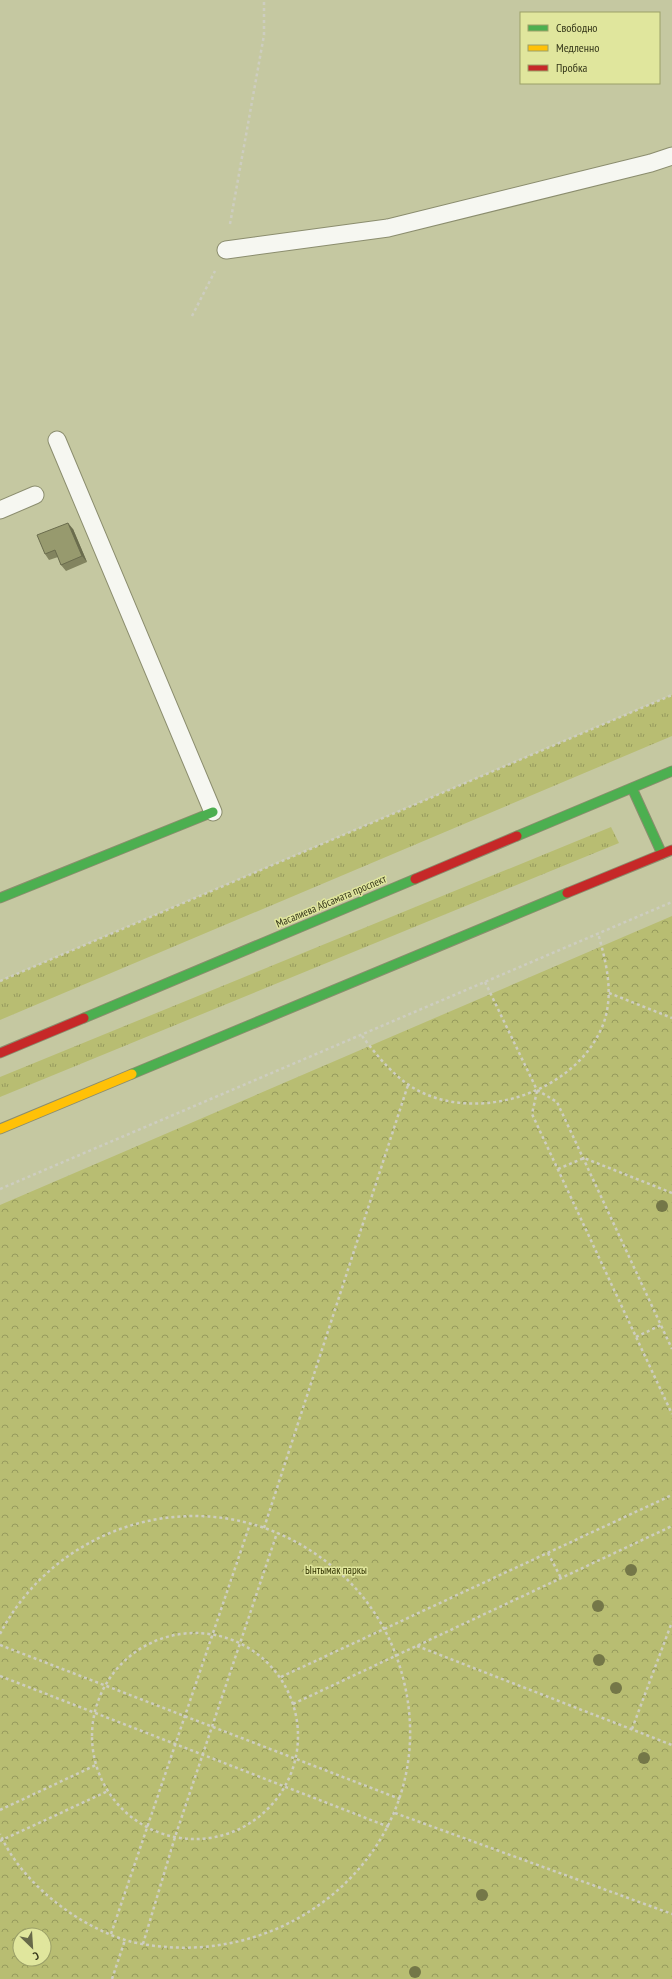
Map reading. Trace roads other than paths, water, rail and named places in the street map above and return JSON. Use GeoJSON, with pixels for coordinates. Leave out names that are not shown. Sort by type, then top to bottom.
{"type":"FeatureCollection","features":[{"type":"Feature","properties":{"kind":"main road","name":"Масалиева Абсамата проспект"},"geometry":{"type":"LineString","coordinates":[[0,1053],[672,770]]}},
{"type":"Feature","properties":{"kind":"main road"},"geometry":{"type":"LineString","coordinates":[[632,788],[662,854]]}},
{"type":"Feature","properties":{"kind":"main road"},"geometry":{"type":"LineString","coordinates":[[0,898],[213,812]]}},
{"type":"Feature","properties":{"kind":"main road"},"geometry":{"type":"LineString","coordinates":[[0,1129],[672,850]]}},
{"type":"Feature","properties":{"kind":"lane"},"geometry":{"type":"LineString","coordinates":[[226,250],[388,228],[651,163],[672,156]]}},
{"type":"Feature","properties":{"kind":"lane"},"geometry":{"type":"LineString","coordinates":[[57,440],[213,812]]}},
{"type":"Feature","properties":{"kind":"lane"},"geometry":{"type":"LineString","coordinates":[[0,510],[35,495]]}},
{"type":"Feature","properties":{"kind":"park label","name":"Ынтымак паркы"},"geometry":{"type":"Point","coordinates":[336,1570]}}]}
